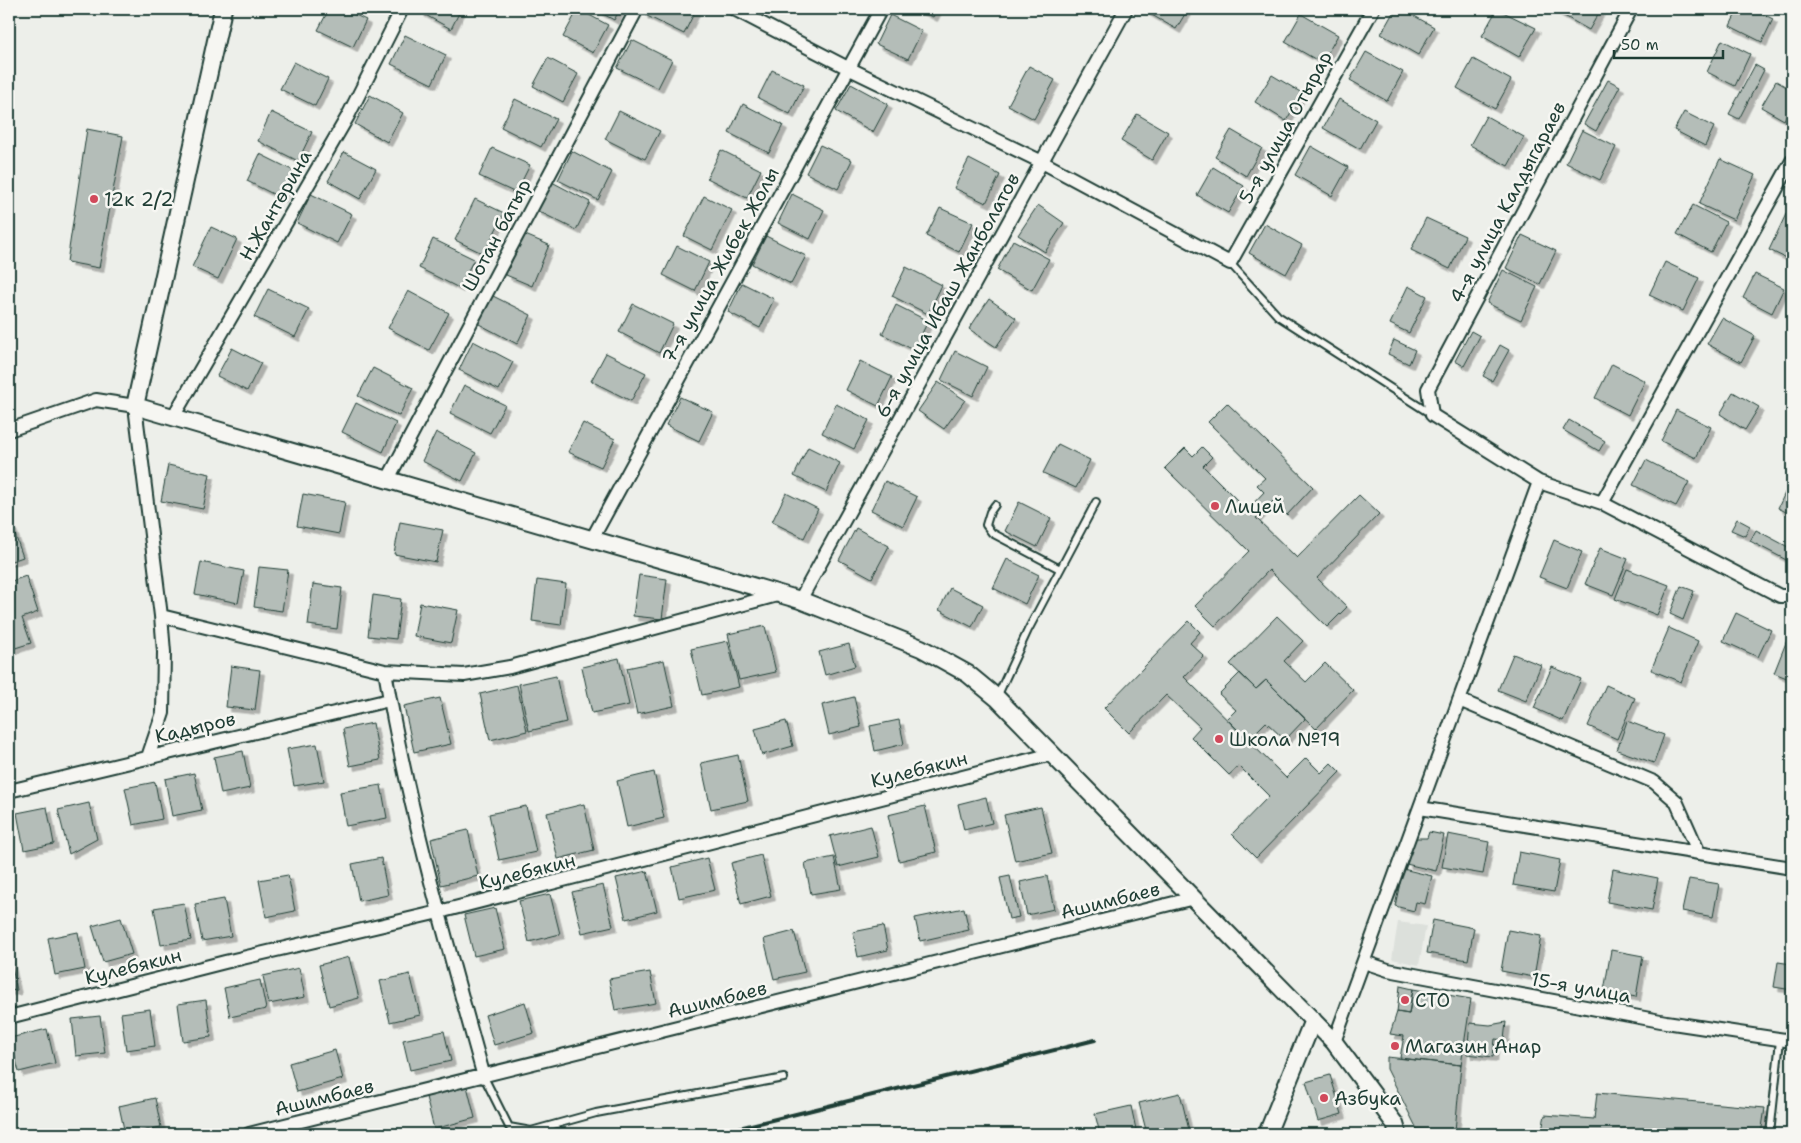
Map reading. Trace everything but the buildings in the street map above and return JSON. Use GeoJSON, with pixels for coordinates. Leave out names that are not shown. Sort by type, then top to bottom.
{"type":"FeatureCollection","features":[{"type":"Feature","properties":{"kind":"street"},"geometry":{"type":"LineString","coordinates":[[148,758],[163,713],[164,652],[135,406],[223,9]]}},
{"type":"Feature","properties":{"kind":"street","name":"Н.Жантөрина"},"geometry":{"type":"LineString","coordinates":[[173,417],[348,116],[402,9]]}},
{"type":"Feature","properties":{"kind":"street","name":"Шотан батыр"},"geometry":{"type":"LineString","coordinates":[[388,480],[637,9]]}},
{"type":"Feature","properties":{"kind":"street"},"geometry":{"type":"LineString","coordinates":[[734,9],[848,68],[1042,162],[1230,263]]}},
{"type":"Feature","properties":{"kind":"street","name":"7-я улица Жибек Жолы"},"geometry":{"type":"LineString","coordinates":[[592,539],[881,9]]}},
{"type":"Feature","properties":{"kind":"street","name":"6-я улица Ибаш Жанболатов"},"geometry":{"type":"LineString","coordinates":[[800,600],[1126,9]]}},
{"type":"Feature","properties":{"kind":"street","name":"5-я улица Отырар"},"geometry":{"type":"LineString","coordinates":[[1230,263],[1373,9]]}},
{"type":"Feature","properties":{"kind":"street","name":"4-я улица Калдыгараев"},"geometry":{"type":"LineString","coordinates":[[1432,415],[1428,389],[1631,9]]}},
{"type":"Feature","properties":{"kind":"street"},"geometry":{"type":"LineString","coordinates":[[1602,503],[1792,161]]}},
{"type":"Feature","properties":{"kind":"street"},"geometry":{"type":"LineString","coordinates":[[9,430],[96,400],[135,406],[781,594],[921,648],[968,674],[997,698],[1194,898],[1334,1042],[1395,1124],[1398,1134]]}},
{"type":"Feature","properties":{"kind":"street"},"geometry":{"type":"LineString","coordinates":[[1432,415],[1539,482],[1602,503],[1780,596],[1792,596]]}},
{"type":"Feature","properties":{"kind":"street"},"geometry":{"type":"LineString","coordinates":[[1334,1042],[1539,482]]}},
{"type":"Feature","properties":{"kind":"street"},"geometry":{"type":"LineString","coordinates":[[161,616],[384,671],[464,675],[510,667],[781,594]]}},
{"type":"Feature","properties":{"kind":"street"},"geometry":{"type":"LineString","coordinates":[[384,671],[439,912],[484,1077]]}},
{"type":"Feature","properties":{"kind":"street","name":"Кадыров"},"geometry":{"type":"LineString","coordinates":[[9,791],[390,700]]}},
{"type":"Feature","properties":{"kind":"street"},"geometry":{"type":"LineString","coordinates":[[1460,700],[1654,782],[1676,801],[1699,853]]}},
{"type":"Feature","properties":{"kind":"street","name":"Кулебякин"},"geometry":{"type":"LineString","coordinates":[[9,1017],[226,962],[439,912],[1052,754]]}},
{"type":"Feature","properties":{"kind":"street"},"geometry":{"type":"LineString","coordinates":[[1420,808],[1792,868]]}},
{"type":"Feature","properties":{"kind":"street","name":"Ашимбаев"},"geometry":{"type":"LineString","coordinates":[[250,1134],[1194,898]]}},
{"type":"Feature","properties":{"kind":"street","name":"15-я улица"},"geometry":{"type":"LineString","coordinates":[[1364,962],[1388,970],[1666,1022],[1786,1040]]}},
{"type":"Feature","properties":{"kind":"street"},"geometry":{"type":"LineString","coordinates":[[1268,1134],[1313,1020]]}},
{"type":"Feature","properties":{"kind":"lane"},"geometry":{"type":"LineString","coordinates":[[1230,263],[1278,316],[1432,415]]}},
{"type":"Feature","properties":{"kind":"lane"},"geometry":{"type":"LineString","coordinates":[[997,698],[1028,630],[1096,502]]}},
{"type":"Feature","properties":{"kind":"lane"},"geometry":{"type":"LineString","coordinates":[[995,505],[990,512],[986,525],[992,533],[1060,569]]}},
{"type":"Feature","properties":{"kind":"lane"},"geometry":{"type":"LineString","coordinates":[[1770,1134],[1786,1040]]}},
{"type":"Feature","properties":{"kind":"lane"},"geometry":{"type":"LineString","coordinates":[[484,1077],[509,1126],[531,1131],[596,1112],[784,1078]]}},
{"type":"Feature","properties":{"kind":"shaded area"},"geometry":{"type":"Polygon","coordinates":[[[1398,922],[1426,926],[1419,965],[1392,959],[1398,922]]]}},
{"type":"Feature","properties":{"kind":"railway"},"geometry":{"type":"LineString","coordinates":[[715,1134],[1095,1040]]}},
{"type":"Feature","properties":{"kind":"place","name":"12к 2/2"},"geometry":{"type":"Point","coordinates":[94,199]}},
{"type":"Feature","properties":{"kind":"place","name":"Лицей"},"geometry":{"type":"Point","coordinates":[1215,506]}},
{"type":"Feature","properties":{"kind":"place","name":"Школа №19"},"geometry":{"type":"Point","coordinates":[1219,739]}},
{"type":"Feature","properties":{"kind":"place","name":"СТО"},"geometry":{"type":"Point","coordinates":[1405,1000]}},
{"type":"Feature","properties":{"kind":"place","name":"Магазин Анар"},"geometry":{"type":"Point","coordinates":[1395,1046]}},
{"type":"Feature","properties":{"kind":"place","name":"Азбука"},"geometry":{"type":"Point","coordinates":[1324,1098]}}]}
